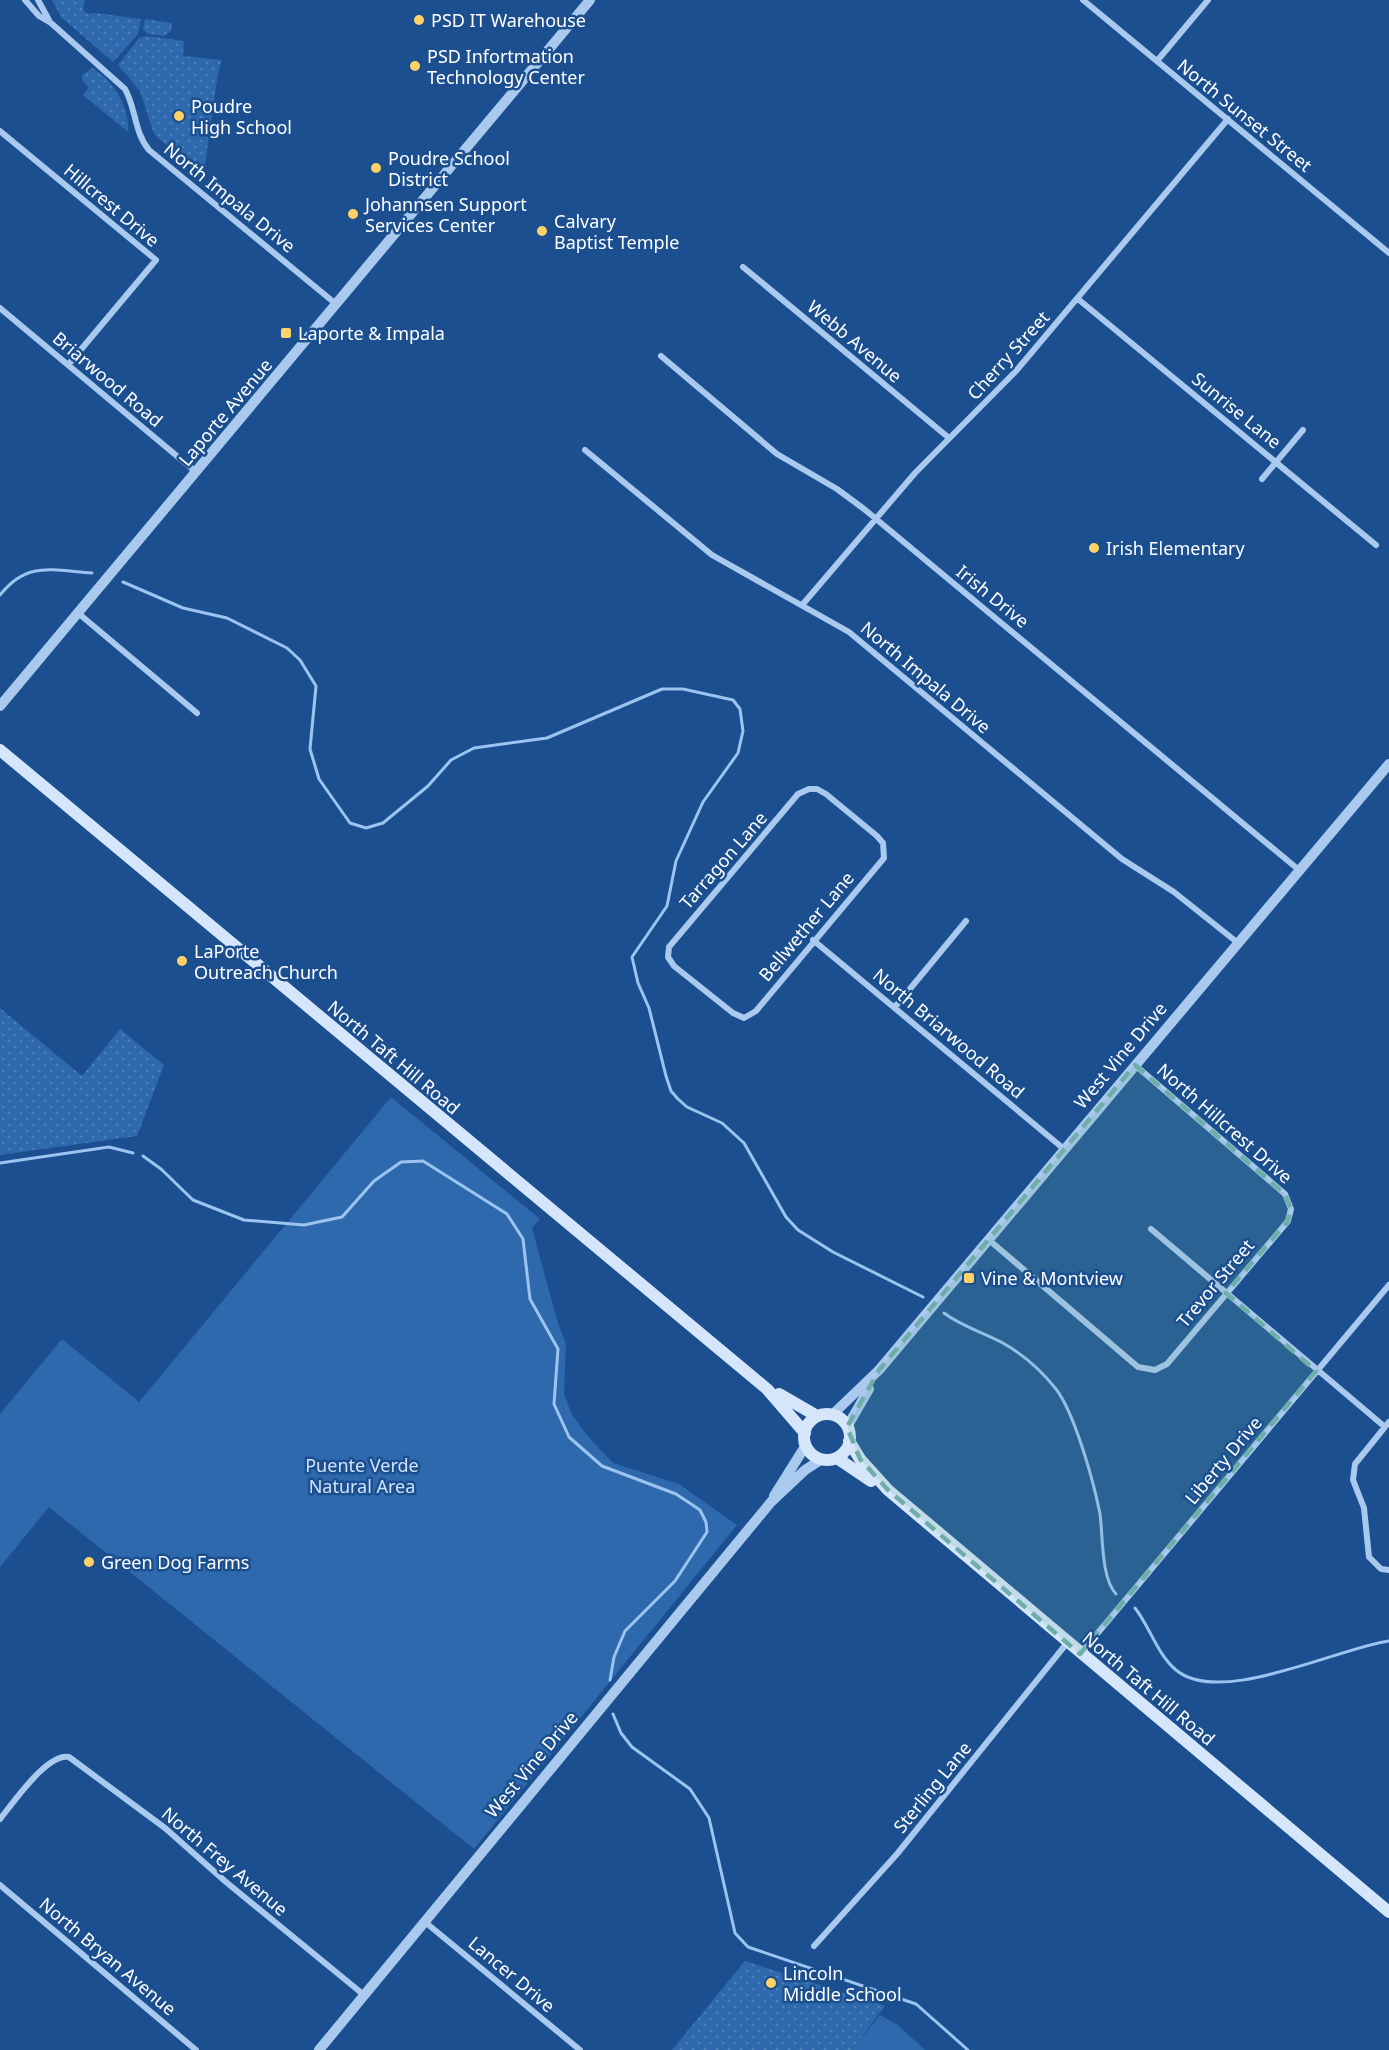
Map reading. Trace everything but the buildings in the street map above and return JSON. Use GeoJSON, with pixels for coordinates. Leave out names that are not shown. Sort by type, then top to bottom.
{"type":"FeatureCollection","features":[{"type":"Feature","properties":{"kind":"main road","name":"North Taft Hill Road"},"geometry":{"type":"LineString","coordinates":[[0,750],[767,1389],[817,1416]]}},
{"type":"Feature","properties":{"kind":"main road","name":"North Taft Hill Road"},"geometry":{"type":"LineString","coordinates":[[767,1389],[805,1439]]}},
{"type":"Feature","properties":{"kind":"main road"},"geometry":{"type":"LineString","coordinates":[[805,1439],[813,1454],[822,1459],[837,1458],[849,1441],[847,1427],[841,1419],[832,1415],[817,1416]]}},
{"type":"Feature","properties":{"kind":"main road","name":"West Vine Drive"},"geometry":{"type":"LineString","coordinates":[[805,1439],[809,1423],[817,1416]]}},
{"type":"Feature","properties":{"kind":"main road","name":"North Taft Hill Road"},"geometry":{"type":"LineString","coordinates":[[849,1441],[860,1459],[888,1490],[1389,1912]]}},
{"type":"Feature","properties":{"kind":"main road","name":"North Taft Hill Road"},"geometry":{"type":"LineString","coordinates":[[837,1458],[876,1485],[888,1490]]}},
{"type":"Feature","properties":{"kind":"street","name":"North Impala Drive"},"geometry":{"type":"LineString","coordinates":[[25,0],[39,16],[51,23],[125,89],[131,99],[139,135],[149,150],[336,304]]}},
{"type":"Feature","properties":{"kind":"street","name":"North Impala Drive"},"geometry":{"type":"LineString","coordinates":[[38,0],[51,23]]}},
{"type":"Feature","properties":{"kind":"street","name":"Laporte Avenue"},"geometry":{"type":"LineString","coordinates":[[0,706],[590,0]]}},
{"type":"Feature","properties":{"kind":"street","name":"North Sunset Street"},"geometry":{"type":"LineString","coordinates":[[1083,0],[1389,253]]}},
{"type":"Feature","properties":{"kind":"street"},"geometry":{"type":"LineString","coordinates":[[1157,61],[1208,0]]}},
{"type":"Feature","properties":{"kind":"street","name":"Cherry Street"},"geometry":{"type":"LineString","coordinates":[[803,604],[875,518],[949,438],[995,395],[1228,119]]}},
{"type":"Feature","properties":{"kind":"street","name":"Hillcrest Drive"},"geometry":{"type":"LineString","coordinates":[[0,131],[156,260],[68,365]]}},
{"type":"Feature","properties":{"kind":"street","name":"Webb Avenue"},"geometry":{"type":"LineString","coordinates":[[742,267],[949,438]]}},
{"type":"Feature","properties":{"kind":"street","name":"Sunrise Lane"},"geometry":{"type":"LineString","coordinates":[[1078,299],[1376,545]]}},
{"type":"Feature","properties":{"kind":"street","name":"Briarwood Road"},"geometry":{"type":"LineString","coordinates":[[0,308],[196,472]]}},
{"type":"Feature","properties":{"kind":"street","name":"Irish Drive"},"geometry":{"type":"LineString","coordinates":[[661,356],[777,454],[837,489],[875,518],[1299,870]]}},
{"type":"Feature","properties":{"kind":"street"},"geometry":{"type":"LineString","coordinates":[[1262,479],[1303,430]]}},
{"type":"Feature","properties":{"kind":"street","name":"North Impala Drive"},"geometry":{"type":"LineString","coordinates":[[585,450],[712,555],[752,579],[803,604],[849,632],[1122,859],[1174,892],[1238,943]]}},
{"type":"Feature","properties":{"kind":"street"},"geometry":{"type":"LineString","coordinates":[[78,613],[198,713]]}},
{"type":"Feature","properties":{"kind":"street","name":"West Vine Drive"},"geometry":{"type":"LineString","coordinates":[[832,1415],[879,1370],[1389,764]]}},
{"type":"Feature","properties":{"kind":"street","name":"Bellwether Lane"},"geometry":{"type":"LineString","coordinates":[[744,1018],[756,1011],[813,940],[870,873],[880,865],[885,850],[877,836],[826,794],[817,789],[809,789]]}},
{"type":"Feature","properties":{"kind":"street","name":"Tarragon Lane"},"geometry":{"type":"LineString","coordinates":[[744,1018],[733,1013],[674,966],[668,957],[669,947],[798,794],[809,789]]}},
{"type":"Feature","properties":{"kind":"street"},"geometry":{"type":"LineString","coordinates":[[895,1007],[966,921]]}},
{"type":"Feature","properties":{"kind":"street","name":"North Briarwood Road"},"geometry":{"type":"LineString","coordinates":[[813,940],[1064,1149]]}},
{"type":"Feature","properties":{"kind":"street","name":"North Hillcrest Drive"},"geometry":{"type":"LineString","coordinates":[[1135,1065],[1285,1194],[1291,1206]]}},
{"type":"Feature","properties":{"kind":"street","name":"Trevor Street"},"geometry":{"type":"LineString","coordinates":[[988,1240],[1138,1367],[1152,1370],[1167,1364],[1288,1221],[1291,1206]]}},
{"type":"Feature","properties":{"kind":"street"},"geometry":{"type":"LineString","coordinates":[[1151,1230],[1317,1371],[1387,1425],[1355,1464],[1353,1480],[1364,1508],[1369,1557],[1381,1569],[1389,1570]]}},
{"type":"Feature","properties":{"kind":"street","name":"Liberty Drive"},"geometry":{"type":"LineString","coordinates":[[1080,1654],[1389,1285]]}},
{"type":"Feature","properties":{"kind":"street","name":"West Vine Drive"},"geometry":{"type":"LineString","coordinates":[[847,1427],[879,1370]]}},
{"type":"Feature","properties":{"kind":"street","name":"West Vine Drive"},"geometry":{"type":"LineString","coordinates":[[771,1502],[805,1439]]}},
{"type":"Feature","properties":{"kind":"street","name":"West Vine Drive"},"geometry":{"type":"LineString","coordinates":[[319,2050],[771,1502],[805,1470],[822,1459]]}},
{"type":"Feature","properties":{"kind":"street","name":"Sterling Lane"},"geometry":{"type":"LineString","coordinates":[[814,1946],[897,1854],[1067,1643]]}},
{"type":"Feature","properties":{"kind":"street","name":"North Frey Avenue"},"geometry":{"type":"LineString","coordinates":[[0,1819],[41,1770],[63,1756],[78,1761],[165,1828],[225,1882],[364,1995]]}},
{"type":"Feature","properties":{"kind":"street","name":"North Bryan Avenue"},"geometry":{"type":"LineString","coordinates":[[0,1885],[196,2050]]}},
{"type":"Feature","properties":{"kind":"street","name":"Lancer Drive"},"geometry":{"type":"LineString","coordinates":[[425,1922],[580,2050]]}},
{"type":"Feature","properties":{"kind":"highlighted area"},"geometry":{"type":"Polygon","coordinates":[[[1135,1065],[1285,1194],[1291,1209],[1288,1221],[1226,1293],[1316,1371],[1080,1654],[888,1490],[860,1459],[847,1427],[879,1370],[1135,1065]]]}},
{"type":"Feature","properties":{"kind":"green space"},"geometry":{"type":"Polygon","coordinates":[[[52,0],[85,0],[83,10],[88,14],[141,19],[138,34],[113,62],[61,17],[52,0]]]}},
{"type":"Feature","properties":{"kind":"green space"},"geometry":{"type":"Polygon","coordinates":[[[145,19],[172,23],[171,31],[164,36],[147,34],[143,29],[145,19]]]}},
{"type":"Feature","properties":{"kind":"green space"},"geometry":{"type":"Polygon","coordinates":[[[147,36],[184,41],[183,56],[222,60],[218,73],[204,172],[199,174],[154,134],[140,91],[118,65],[139,38],[147,36]]]}},
{"type":"Feature","properties":{"kind":"green space"},"geometry":{"type":"Polygon","coordinates":[[[92,68],[107,80],[119,95],[126,113],[128,132],[83,95],[89,87],[82,80],[82,75],[92,68]]]}},
{"type":"Feature","properties":{"kind":"green space"},"geometry":{"type":"Polygon","coordinates":[[[0,1008],[82,1076],[120,1029],[164,1065],[137,1136],[0,1155],[0,1008]]]}},
{"type":"Feature","properties":{"kind":"green space","name":"Puente Verde Natural Area"},"geometry":{"type":"Polygon","coordinates":[[[391,1097],[540,1219],[532,1228],[557,1320],[566,1344],[564,1394],[572,1414],[585,1433],[613,1463],[679,1484],[737,1525],[474,1849],[49,1507],[0,1567],[0,1414],[62,1339],[139,1402],[391,1097]]]}},
{"type":"Feature","properties":{"kind":"green space","name":"Lincoln Middle School"},"geometry":{"type":"Polygon","coordinates":[[[745,1961],[885,2006],[852,2050],[672,2050],[745,1961]]]}},
{"type":"Feature","properties":{"kind":"green space"},"geometry":{"type":"Polygon","coordinates":[[[880,2015],[898,2025],[925,2050],[852,2050],[880,2015]]]}},
{"type":"Feature","properties":{"kind":"waterway"},"geometry":{"type":"LineString","coordinates":[[0,595],[10,584],[30,572],[52,570],[92,573]]}},
{"type":"Feature","properties":{"kind":"waterway"},"geometry":{"type":"LineString","coordinates":[[123,582],[183,608],[227,618],[287,648],[300,660],[316,686],[310,749],[319,779],[350,823],[366,828],[383,823],[428,786],[451,760],[474,748],[547,738],[662,689],[683,689],[733,700],[740,709],[743,731],[738,753],[703,802],[676,861],[667,906],[632,957],[638,983],[649,1008],[666,1076],[671,1091],[687,1107],[722,1123],[744,1143],[786,1217],[798,1230],[833,1252],[923,1297]]}},
{"type":"Feature","properties":{"kind":"waterway"},"geometry":{"type":"LineString","coordinates":[[0,1163],[109,1147],[133,1153]]}},
{"type":"Feature","properties":{"kind":"waterway"},"geometry":{"type":"LineString","coordinates":[[143,1156],[161,1169],[193,1200],[244,1220],[304,1225],[342,1217],[374,1181],[401,1162],[423,1161],[507,1214],[523,1239],[530,1299],[558,1349],[554,1404],[569,1437],[602,1466],[676,1494],[700,1510],[706,1522],[707,1532],[675,1581],[625,1631],[614,1657],[610,1680]]}},
{"type":"Feature","properties":{"kind":"waterway"},"geometry":{"type":"LineString","coordinates":[[944,1313],[957,1322],[1017,1352],[1044,1375],[1063,1400],[1077,1431],[1093,1485],[1100,1514],[1105,1567],[1111,1587],[1116,1594]]}},
{"type":"Feature","properties":{"kind":"waterway"},"geometry":{"type":"LineString","coordinates":[[1135,1608],[1169,1664],[1196,1680],[1221,1682],[1249,1679],[1389,1641]]}},
{"type":"Feature","properties":{"kind":"waterway"},"geometry":{"type":"LineString","coordinates":[[613,1714],[621,1733],[632,1747],[690,1789],[709,1818],[735,1933],[748,1947],[916,2004],[968,2050]]}},
{"type":"Feature","properties":{"kind":"place","name":"PSD IT Warehouse"},"geometry":{"type":"Point","coordinates":[419,20]}},
{"type":"Feature","properties":{"kind":"place","name":"PSD Infortmation Technology Center"},"geometry":{"type":"Point","coordinates":[415,66]}},
{"type":"Feature","properties":{"kind":"place","name":"Poudre High School"},"geometry":{"type":"Point","coordinates":[179,116]}},
{"type":"Feature","properties":{"kind":"place","name":"Poudre School District"},"geometry":{"type":"Point","coordinates":[376,168]}},
{"type":"Feature","properties":{"kind":"place","name":"Johannsen Support Services Center"},"geometry":{"type":"Point","coordinates":[353,214]}},
{"type":"Feature","properties":{"kind":"place","name":"Calvary Baptist Temple"},"geometry":{"type":"Point","coordinates":[542,231]}},
{"type":"Feature","properties":{"kind":"place","name":"Laporte & Impala"},"geometry":{"type":"Point","coordinates":[286,333]}},
{"type":"Feature","properties":{"kind":"place","name":"Irish Elementary"},"geometry":{"type":"Point","coordinates":[1094,548]}},
{"type":"Feature","properties":{"kind":"place","name":"LaPorte Outreach Church"},"geometry":{"type":"Point","coordinates":[182,961]}},
{"type":"Feature","properties":{"kind":"place","name":"Vine & Montview"},"geometry":{"type":"Point","coordinates":[969,1278]}},
{"type":"Feature","properties":{"kind":"place","name":"Green Dog Farms"},"geometry":{"type":"Point","coordinates":[89,1562]}},
{"type":"Feature","properties":{"kind":"place","name":"Lincoln Middle School"},"geometry":{"type":"Point","coordinates":[771,1983]}}]}
